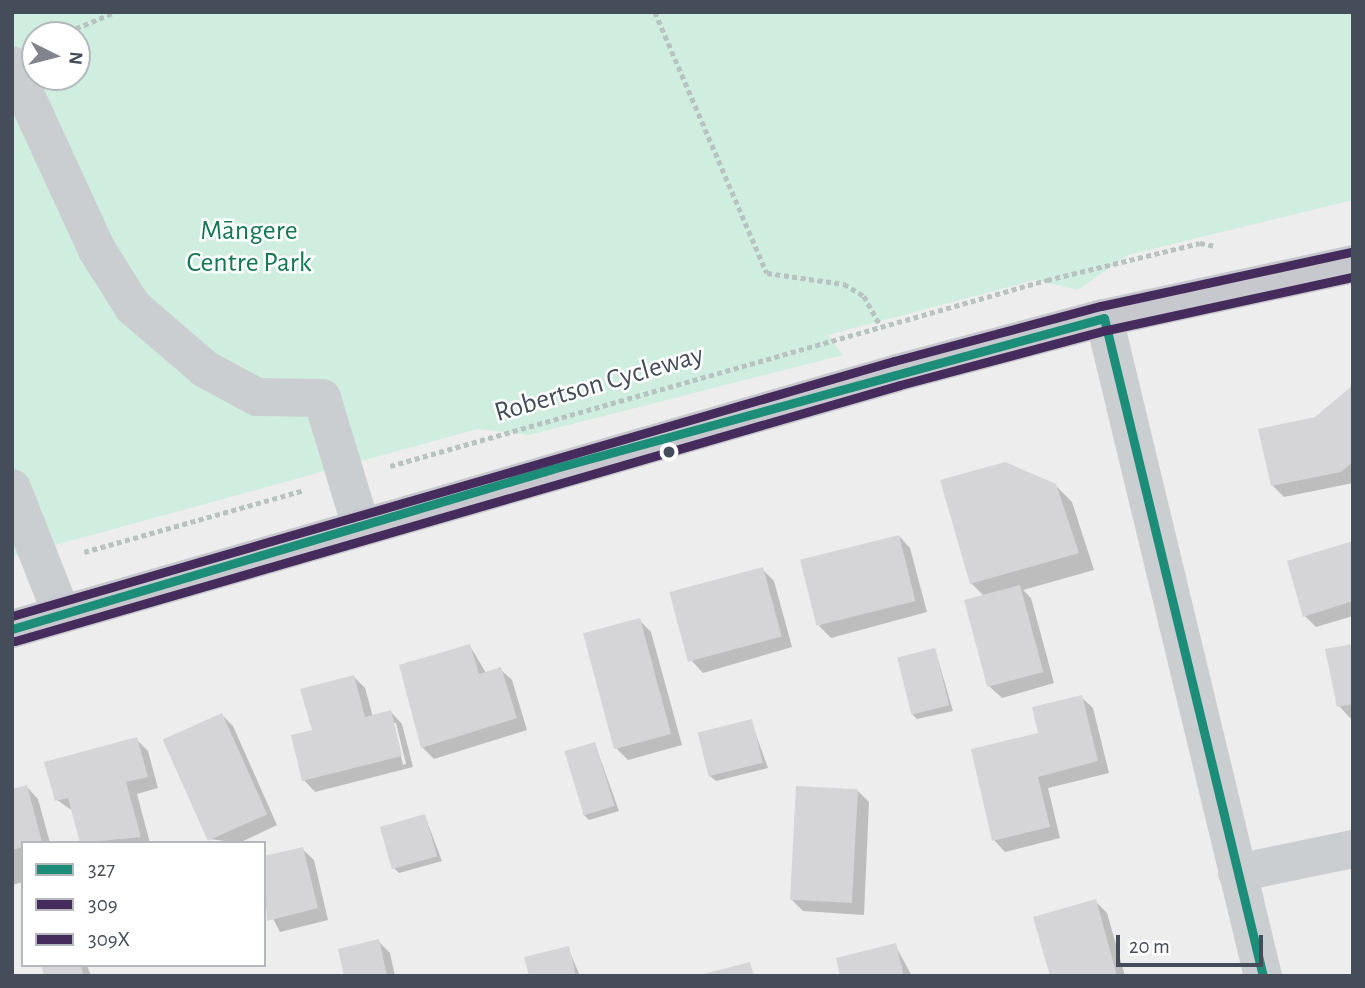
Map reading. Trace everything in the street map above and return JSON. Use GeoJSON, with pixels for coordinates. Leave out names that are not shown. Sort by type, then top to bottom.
{"type":"FeatureCollection","features":[{"type":"Feature","properties":{"kind":"main road"},"geometry":{"type":"LineString","coordinates":[[12,629],[361,526],[1104,318],[1353,264]]}},
{"type":"Feature","properties":{"kind":"street"},"geometry":{"type":"LineString","coordinates":[[12,65],[97,250],[133,307],[205,369],[257,397],[322,398],[361,526]]}},
{"type":"Feature","properties":{"kind":"street"},"geometry":{"type":"LineString","coordinates":[[1104,318],[1264,976]]}},
{"type":"Feature","properties":{"kind":"street"},"geometry":{"type":"LineString","coordinates":[[12,488],[62,615]]}},
{"type":"Feature","properties":{"kind":"street"},"geometry":{"type":"LineString","coordinates":[[1237,873],[1353,849]]}},
{"type":"Feature","properties":{"kind":"path"},"geometry":{"type":"LineString","coordinates":[[91,22],[115,12]]}},
{"type":"Feature","properties":{"kind":"path"},"geometry":{"type":"LineString","coordinates":[[654,12],[767,273],[844,284],[864,296],[880,325]]}},
{"type":"Feature","properties":{"kind":"path","name":"Robertson Cycleway"},"geometry":{"type":"LineString","coordinates":[[42,564],[880,325],[1200,243]]}},
{"type":"Feature","properties":{"kind":"green space","name":"Māngere Centre Park"},"geometry":{"type":"Polygon","coordinates":[[[12,12],[1353,12],[1353,200],[1128,255],[1078,290],[1035,280],[828,335],[843,355],[529,435],[478,429],[12,557],[12,12]]]}},
{"type":"Feature","properties":{"kind":"building"},"geometry":{"type":"Polygon","coordinates":[[[1353,385],[1353,462],[1341,472],[1271,486],[1258,429],[1315,417],[1353,385]]]}},
{"type":"Feature","properties":{"kind":"building"},"geometry":{"type":"Polygon","coordinates":[[[1005,462],[1056,484],[1079,553],[970,584],[940,480],[1005,462]]]}},
{"type":"Feature","properties":{"kind":"building"},"geometry":{"type":"Polygon","coordinates":[[[899,535],[915,601],[816,626],[800,560],[899,535]]]}},
{"type":"Feature","properties":{"kind":"building"},"geometry":{"type":"Polygon","coordinates":[[[1353,541],[1353,601],[1303,617],[1287,561],[1353,541]]]}},
{"type":"Feature","properties":{"kind":"building"},"geometry":{"type":"Polygon","coordinates":[[[763,567],[782,637],[688,662],[669,592],[763,567]]]}},
{"type":"Feature","properties":{"kind":"building"},"geometry":{"type":"Polygon","coordinates":[[[1020,585],[1043,672],[987,687],[964,600],[1020,585]]]}},
{"type":"Feature","properties":{"kind":"building"},"geometry":{"type":"Polygon","coordinates":[[[640,618],[671,734],[614,749],[583,633],[640,618]]]}},
{"type":"Feature","properties":{"kind":"building"},"geometry":{"type":"Polygon","coordinates":[[[470,644],[479,674],[501,667],[517,718],[421,748],[399,665],[470,644]]]}},
{"type":"Feature","properties":{"kind":"building"},"geometry":{"type":"Polygon","coordinates":[[[1353,644],[1353,704],[1337,707],[1325,649],[1353,644]]]}},
{"type":"Feature","properties":{"kind":"building"},"geometry":{"type":"Polygon","coordinates":[[[935,648],[949,705],[911,715],[897,657],[935,648]]]}},
{"type":"Feature","properties":{"kind":"building"},"geometry":{"type":"Polygon","coordinates":[[[354,675],[365,717],[391,710],[402,756],[302,781],[291,735],[312,730],[300,689],[354,675]]]}},
{"type":"Feature","properties":{"kind":"building"},"geometry":{"type":"Polygon","coordinates":[[[1082,695],[1098,761],[1038,777],[1050,827],[992,841],[971,749],[1038,733],[1032,707],[1082,695]]]}},
{"type":"Feature","properties":{"kind":"building"},"geometry":{"type":"Polygon","coordinates":[[[222,713],[267,814],[208,841],[163,739],[222,713]]]}},
{"type":"Feature","properties":{"kind":"building"},"geometry":{"type":"Polygon","coordinates":[[[752,719],[763,763],[709,776],[698,733],[752,719]]]}},
{"type":"Feature","properties":{"kind":"building"},"geometry":{"type":"Polygon","coordinates":[[[137,737],[148,777],[126,782],[141,837],[79,841],[68,798],[55,801],[44,762],[137,737]]]}},
{"type":"Feature","properties":{"kind":"building"},"geometry":{"type":"Polygon","coordinates":[[[595,742],[615,806],[584,815],[564,751],[595,742]]]}},
{"type":"Feature","properties":{"kind":"building"},"geometry":{"type":"Polygon","coordinates":[[[27,785],[42,841],[21,841],[21,848],[12,850],[12,789],[27,785]]]}},
{"type":"Feature","properties":{"kind":"building"},"geometry":{"type":"Polygon","coordinates":[[[796,786],[858,789],[852,903],[790,900],[796,786]]]}},
{"type":"Feature","properties":{"kind":"building"},"geometry":{"type":"Polygon","coordinates":[[[425,814],[437,856],[392,869],[380,827],[425,814]]]}},
{"type":"Feature","properties":{"kind":"building"},"geometry":{"type":"Polygon","coordinates":[[[303,847],[318,908],[267,921],[266,856],[303,847]]]}},
{"type":"Feature","properties":{"kind":"building"},"geometry":{"type":"Polygon","coordinates":[[[1096,899],[1117,976],[1050,976],[1033,917],[1096,899]]]}},
{"type":"Feature","properties":{"kind":"building"},"geometry":{"type":"Polygon","coordinates":[[[379,939],[387,976],[344,976],[338,949],[379,939]]]}},
{"type":"Feature","properties":{"kind":"building"},"geometry":{"type":"Polygon","coordinates":[[[896,943],[904,976],[840,976],[836,958],[896,943]]]}},
{"type":"Feature","properties":{"kind":"building"},"geometry":{"type":"Polygon","coordinates":[[[569,946],[576,976],[529,976],[524,957],[569,946]]]}},
{"type":"Feature","properties":{"kind":"building"},"geometry":{"type":"Polygon","coordinates":[[[750,962],[754,976],[700,976],[700,975],[750,962]]]}},
{"type":"Feature","properties":{"kind":"building"},"geometry":{"type":"Polygon","coordinates":[[[42,967],[81,967],[83,974],[44,976],[42,967]]]}},
{"type":"Feature","properties":{"kind":"transit line","name":"309X"},"geometry":{"type":"LineString","coordinates":[[12,616],[894,361],[1101,306],[1350,252]]}},
{"type":"Feature","properties":{"kind":"transit line","name":"309"},"geometry":{"type":"LineString","coordinates":[[15,641],[900,385],[1107,330],[1353,277]]}},
{"type":"Feature","properties":{"kind":"transit line","name":"327"},"geometry":{"type":"LineString","coordinates":[[12,629],[552,469],[1104,318],[1263,976]]}}]}
